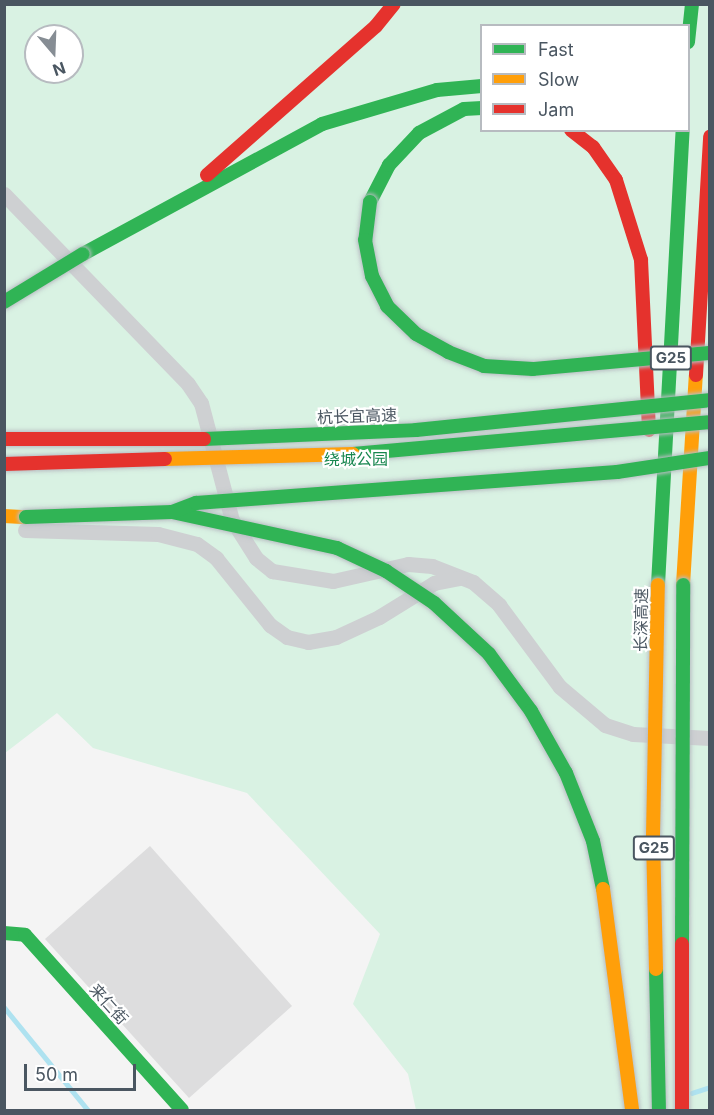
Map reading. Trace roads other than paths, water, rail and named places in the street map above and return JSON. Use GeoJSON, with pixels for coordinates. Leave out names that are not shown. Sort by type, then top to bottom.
{"type":"FeatureCollection","features":[{"type":"Feature","properties":{"kind":"main road"},"geometry":{"type":"LineString","coordinates":[[171,208],[376,26],[393,4]]}},
{"type":"Feature","properties":{"kind":"main road"},"geometry":{"type":"LineString","coordinates":[[690,24],[692,4]]}},
{"type":"Feature","properties":{"kind":"main road"},"geometry":{"type":"LineString","coordinates":[[4,302],[322,124],[427,93],[480,86]]}},
{"type":"Feature","properties":{"kind":"main road"},"geometry":{"type":"LineString","coordinates":[[480,108],[464,109],[419,133],[388,165],[370,202],[365,240],[372,276],[387,306],[416,334],[448,352],[484,366],[533,369],[710,353]]}},
{"type":"Feature","properties":{"kind":"main road"},"geometry":{"type":"LineString","coordinates":[[574,132],[593,147],[616,180],[641,260],[659,562]]}},
{"type":"Feature","properties":{"kind":"main road","name":"长深高速"},"geometry":{"type":"LineString","coordinates":[[659,1110],[653,836],[658,585],[683,132]]}},
{"type":"Feature","properties":{"kind":"main road","name":"G25"},"geometry":{"type":"LineString","coordinates":[[682,1110],[683,585],[704,183],[710,135]]}},
{"type":"Feature","properties":{"kind":"main road"},"geometry":{"type":"LineString","coordinates":[[704,183],[710,294]]}},
{"type":"Feature","properties":{"kind":"main road","name":"杭长宜高速"},"geometry":{"type":"LineString","coordinates":[[4,439],[133,442],[416,430],[710,400]]}},
{"type":"Feature","properties":{"kind":"main road"},"geometry":{"type":"LineString","coordinates":[[4,464],[410,452],[710,422]]}},
{"type":"Feature","properties":{"kind":"main road"},"geometry":{"type":"LineString","coordinates":[[172,512],[196,503],[617,472],[710,458]]}},
{"type":"Feature","properties":{"kind":"main road"},"geometry":{"type":"LineString","coordinates":[[4,516],[172,512],[337,548],[386,571],[434,603],[489,654],[531,711],[566,773],[592,841],[608,919],[632,1110]]}},
{"type":"Feature","properties":{"kind":"main road","name":"来仁街"},"geometry":{"type":"LineString","coordinates":[[4,933],[25,935],[182,1110]]}},
{"type":"Feature","properties":{"kind":"street"},"geometry":{"type":"LineString","coordinates":[[4,194],[188,384],[201,403],[232,520],[256,558],[272,572],[333,581],[408,564],[432,566],[473,582],[499,605],[560,687],[605,725],[633,734],[710,738]]}},
{"type":"Feature","properties":{"kind":"street"},"geometry":{"type":"LineString","coordinates":[[4,529],[158,534],[197,544],[216,558],[270,625],[287,637],[308,642],[336,637],[379,617],[434,583],[459,578]]}},
{"type":"Feature","properties":{"kind":"waterway"},"geometry":{"type":"LineString","coordinates":[[4,1007],[88,1110]]}},
{"type":"Feature","properties":{"kind":"waterway"},"geometry":{"type":"LineString","coordinates":[[692,1093],[710,1087]]}},
{"type":"Feature","properties":{"kind":"park label","name":"绕城公园"},"geometry":{"type":"Point","coordinates":[356,459]}}]}
